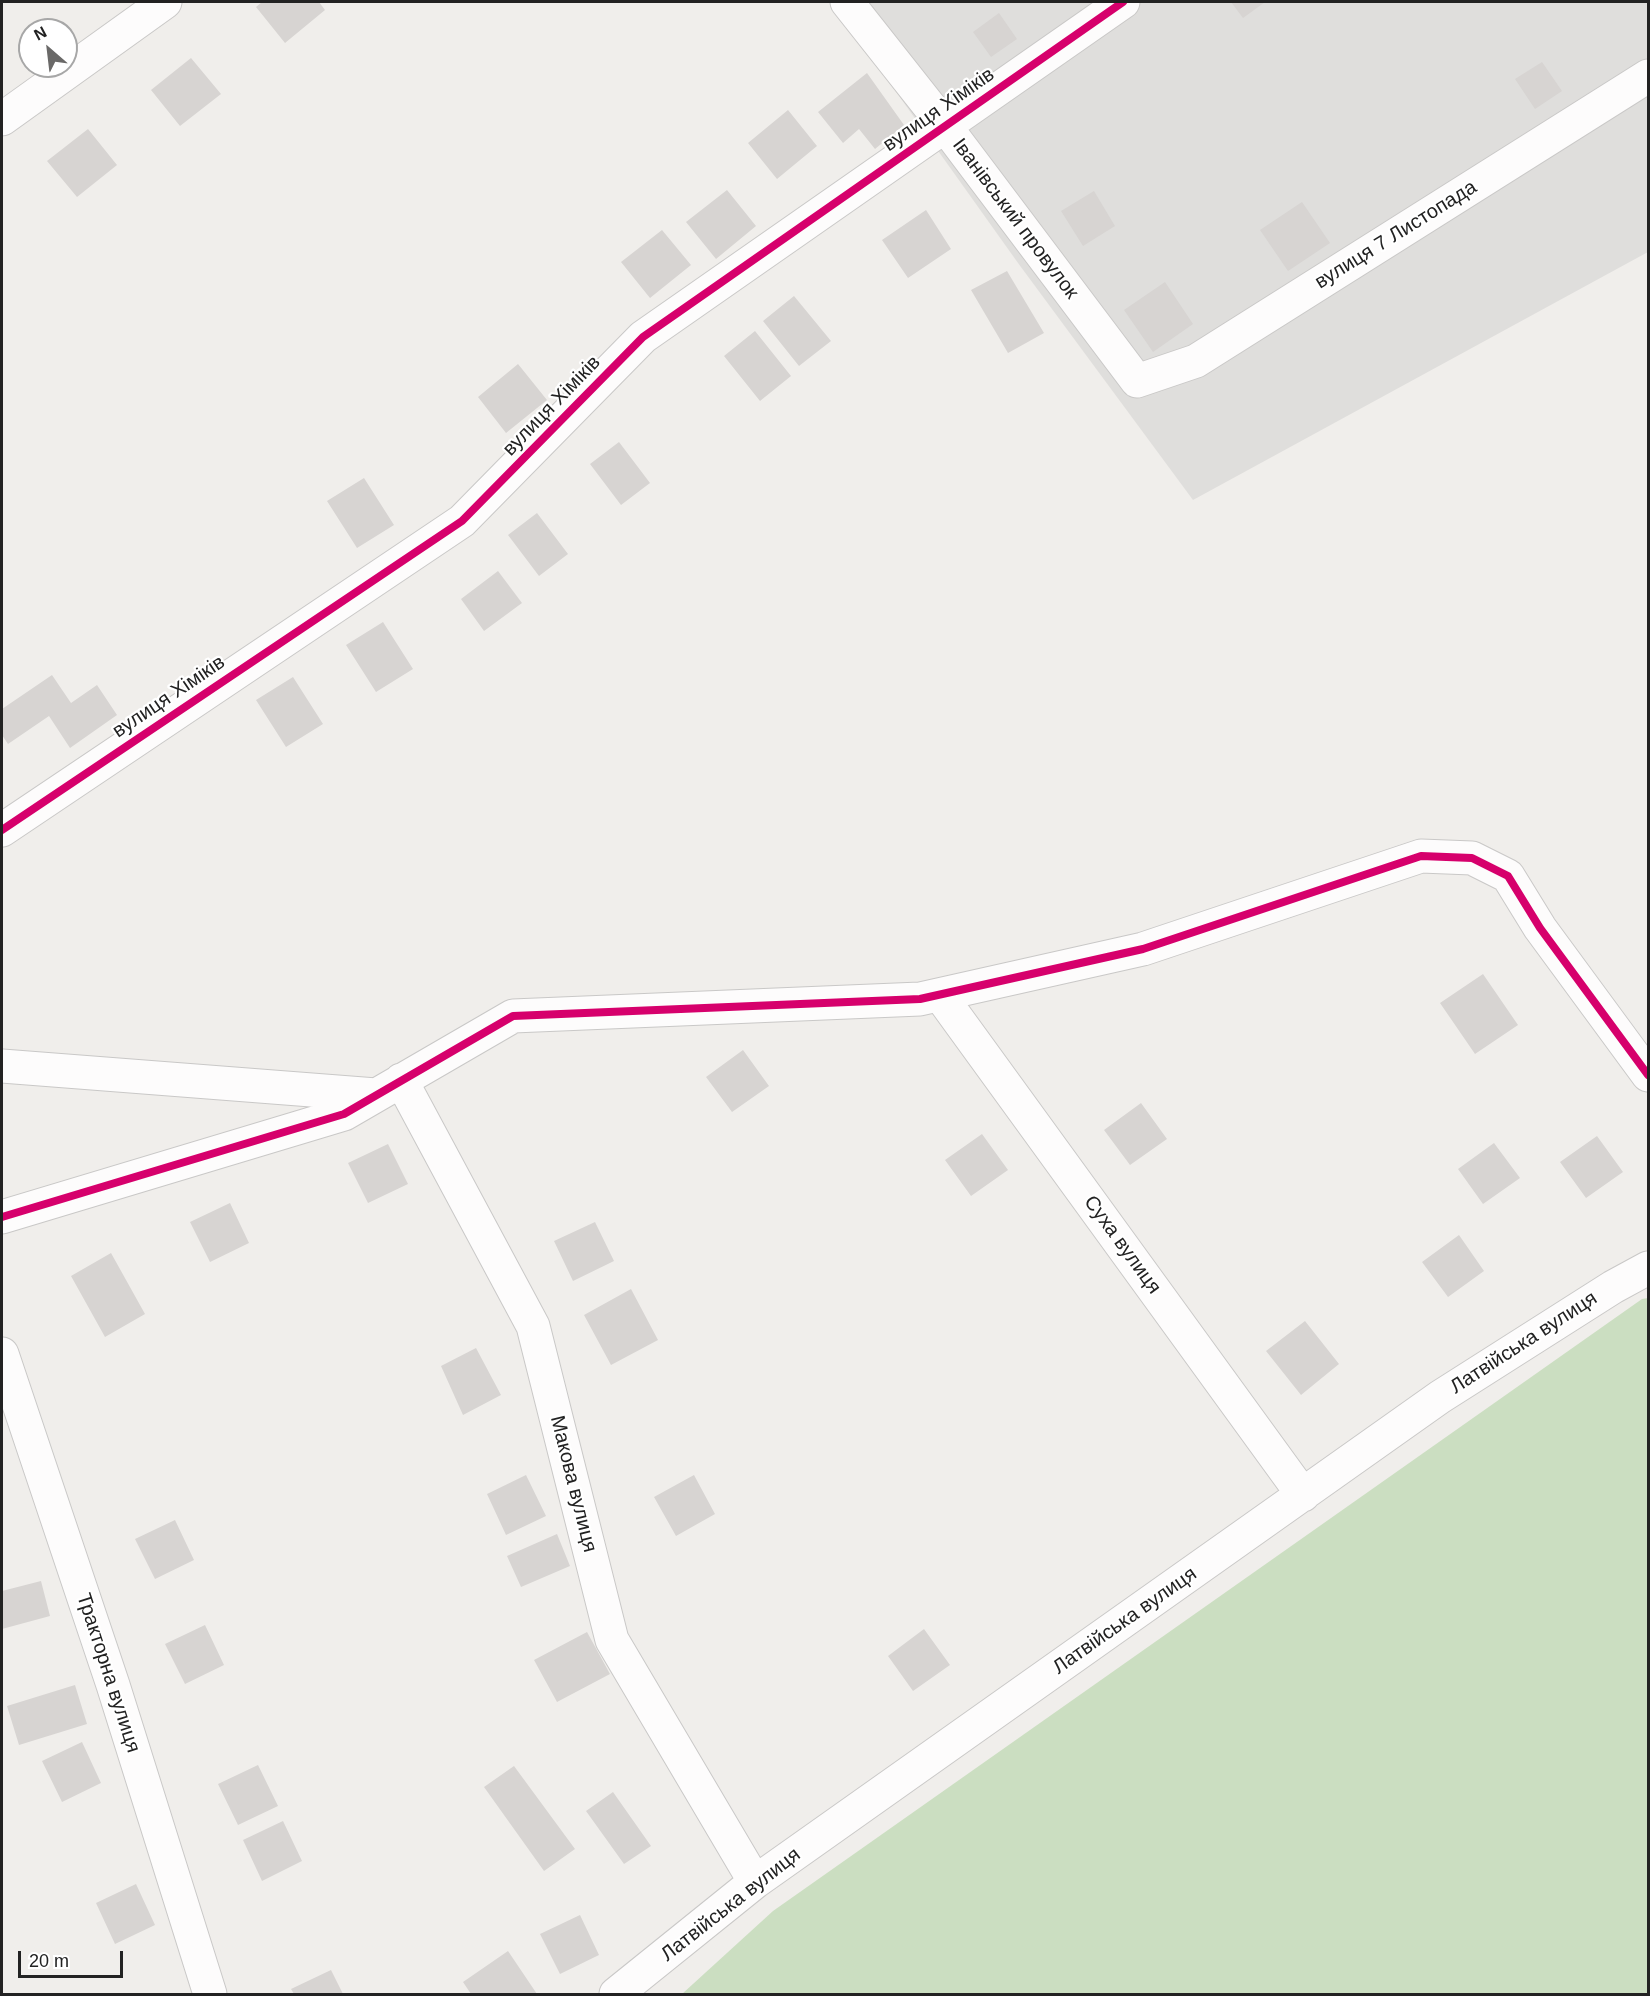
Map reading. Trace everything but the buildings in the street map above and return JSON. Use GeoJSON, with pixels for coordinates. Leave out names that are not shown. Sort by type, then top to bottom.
{"type":"FeatureCollection","features":[{"type":"Feature","properties":{"kind":"street"},"geometry":{"type":"LineString","coordinates":[[2,119],[165,2]]}},
{"type":"Feature","properties":{"kind":"street","name":"Іванівський провулок"},"geometry":{"type":"LineString","coordinates":[[847,2],[945,126],[1137,381]]}},
{"type":"Feature","properties":{"kind":"street","name":"вулиця Хіміків"},"geometry":{"type":"LineString","coordinates":[[2,830],[462,521],[643,337],[1123,2]]}},
{"type":"Feature","properties":{"kind":"street","name":"вулиця 7 Листопада"},"geometry":{"type":"LineString","coordinates":[[1137,381],[1196,361],[1648,76]]}},
{"type":"Feature","properties":{"kind":"street"},"geometry":{"type":"LineString","coordinates":[[2,1217],[344,1114],[513,1016],[920,999],[1143,950],[1421,856],[1472,858],[1508,876],[1540,928],[1648,1075]]}},
{"type":"Feature","properties":{"kind":"street","name":"Суха вулиця"},"geometry":{"type":"LineString","coordinates":[[940,995],[1303,1495]]}},
{"type":"Feature","properties":{"kind":"street"},"geometry":{"type":"LineString","coordinates":[[2,1066],[388,1088]]}},
{"type":"Feature","properties":{"kind":"street","name":"Макова вулиця"},"geometry":{"type":"LineString","coordinates":[[388,1088],[533,1326],[612,1640],[755,1882]]}},
{"type":"Feature","properties":{"kind":"street","name":"Латвійська вулиця"},"geometry":{"type":"LineString","coordinates":[[616,1995],[755,1882],[1440,1397],[1613,1287],[1648,1268]]}},
{"type":"Feature","properties":{"kind":"street","name":"Тракторна вулиця"},"geometry":{"type":"LineString","coordinates":[[2,1354],[113,1685],[210,1995]]}},
{"type":"Feature","properties":{"kind":"shaded area"},"geometry":{"type":"Polygon","coordinates":[[[832,2],[1648,2],[1648,252],[1193,500],[1018,263],[832,2]]]}},
{"type":"Feature","properties":{"kind":"green space"},"geometry":{"type":"Polygon","coordinates":[[[1648,1298],[1648,1994],[682,1994],[773,1911],[1642,1299],[1648,1298]]]}},
{"type":"Feature","properties":{"kind":"cycle path"},"geometry":{"type":"LineString","coordinates":[[2,830],[462,521],[643,337],[1123,2]]}},
{"type":"Feature","properties":{"kind":"cycle path"},"geometry":{"type":"LineString","coordinates":[[2,1217],[344,1114],[513,1016],[920,999],[1143,949],[1421,856],[1472,858],[1508,876],[1540,928],[1648,1075]]}}]}
